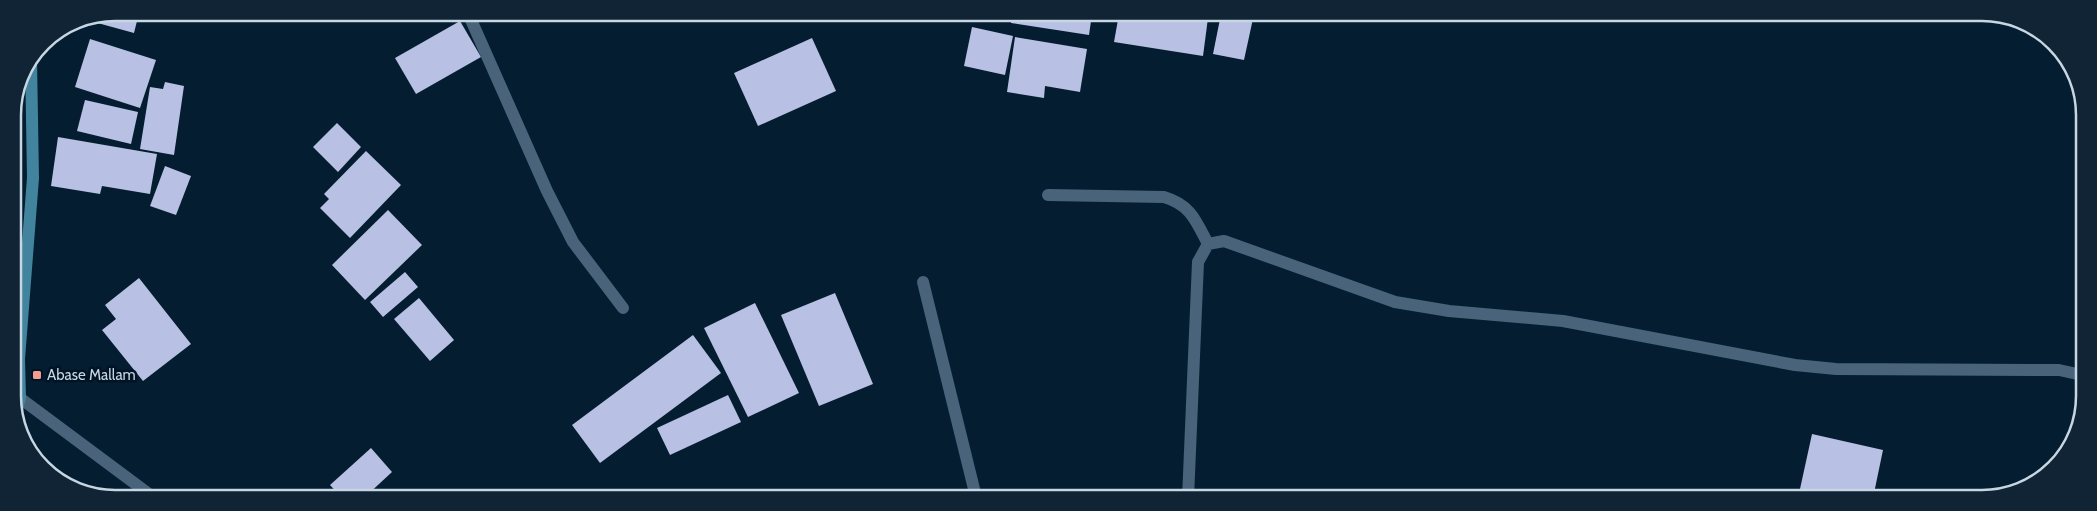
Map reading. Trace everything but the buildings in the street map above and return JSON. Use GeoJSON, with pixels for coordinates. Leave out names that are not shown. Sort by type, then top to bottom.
{"type":"FeatureCollection","features":[{"type":"Feature","properties":{"kind":"street"},"geometry":{"type":"LineString","coordinates":[[472,21],[547,191],[573,242],[623,308]]}},
{"type":"Feature","properties":{"kind":"street"},"geometry":{"type":"LineString","coordinates":[[21,313],[33,178],[31,74]]}},
{"type":"Feature","properties":{"kind":"street"},"geometry":{"type":"LineString","coordinates":[[1048,195],[1164,197],[1179,201],[1192,214],[1208,244]]}},
{"type":"Feature","properties":{"kind":"street"},"geometry":{"type":"LineString","coordinates":[[1208,244],[1224,241],[1396,302],[1449,311],[1563,321],[1795,364],[1836,370],[2059,370],[2076,374]]}},
{"type":"Feature","properties":{"kind":"street"},"geometry":{"type":"LineString","coordinates":[[1188,490],[1198,262],[1208,244]]}},
{"type":"Feature","properties":{"kind":"street"},"geometry":{"type":"LineString","coordinates":[[923,282],[974,490]]}},
{"type":"Feature","properties":{"kind":"street"},"geometry":{"type":"LineString","coordinates":[[21,399],[145,490]]}},
{"type":"Feature","properties":{"kind":"place","name":"Abase Mallam"},"geometry":{"type":"Point","coordinates":[37,375]}}]}
